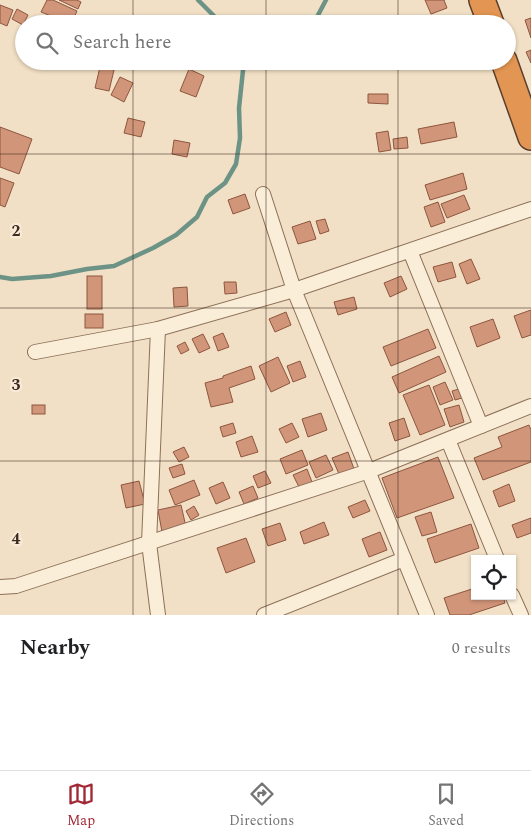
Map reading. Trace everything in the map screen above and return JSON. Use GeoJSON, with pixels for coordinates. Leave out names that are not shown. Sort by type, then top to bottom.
{"type":"FeatureCollection","features":[{"type":"Feature","properties":{"kind":"highway"},"geometry":{"type":"LineString","coordinates":[[482,0],[488,15]]}},
{"type":"Feature","properties":{"kind":"highway"},"geometry":{"type":"LineString","coordinates":[[507,70],[531,136]]}},
{"type":"Feature","properties":{"kind":"street"},"geometry":{"type":"LineString","coordinates":[[263,194],[294,290],[427,615]]}},
{"type":"Feature","properties":{"kind":"street"},"geometry":{"type":"LineString","coordinates":[[36,352],[158,329],[294,290],[531,209]]}},
{"type":"Feature","properties":{"kind":"street"},"geometry":{"type":"LineString","coordinates":[[410,251],[481,426]]}},
{"type":"Feature","properties":{"kind":"street"},"geometry":{"type":"LineString","coordinates":[[158,329],[148,543],[158,615]]}},
{"type":"Feature","properties":{"kind":"street"},"geometry":{"type":"LineString","coordinates":[[0,587],[16,586],[369,471],[531,406]]}},
{"type":"Feature","properties":{"kind":"street"},"geometry":{"type":"LineString","coordinates":[[448,440],[495,555]]}},
{"type":"Feature","properties":{"kind":"street"},"geometry":{"type":"LineString","coordinates":[[264,615],[404,558]]}},
{"type":"Feature","properties":{"kind":"street"},"geometry":{"type":"LineString","coordinates":[[514,600],[521,615]]}},
{"type":"Feature","properties":{"kind":"building"},"geometry":{"type":"Polygon","coordinates":[[[47,0],[53,0],[77,11],[75,15],[48,15],[41,12],[47,0]]]}},
{"type":"Feature","properties":{"kind":"building"},"geometry":{"type":"Polygon","coordinates":[[[59,0],[77,0],[81,2],[78,9],[59,0]]]}},
{"type":"Feature","properties":{"kind":"building"},"geometry":{"type":"Polygon","coordinates":[[[425,0],[444,0],[447,8],[431,14],[425,0]]]}},
{"type":"Feature","properties":{"kind":"building"},"geometry":{"type":"Polygon","coordinates":[[[0,5],[13,10],[7,26],[0,23],[0,5]]]}},
{"type":"Feature","properties":{"kind":"building"},"geometry":{"type":"Polygon","coordinates":[[[17,9],[28,15],[15,15],[15,21],[12,19],[17,9]]]}},
{"type":"Feature","properties":{"kind":"building"},"geometry":{"type":"Polygon","coordinates":[[[531,18],[531,38],[525,20],[531,18]]]}},
{"type":"Feature","properties":{"kind":"building"},"geometry":{"type":"Polygon","coordinates":[[[531,50],[531,63],[526,52],[531,50]]]}},
{"type":"Feature","properties":{"kind":"building"},"geometry":{"type":"Polygon","coordinates":[[[99,70],[114,70],[109,91],[95,88],[99,70]]]}},
{"type":"Feature","properties":{"kind":"building"},"geometry":{"type":"Polygon","coordinates":[[[189,70],[204,76],[196,97],[180,91],[189,70]]]}},
{"type":"Feature","properties":{"kind":"building"},"geometry":{"type":"Polygon","coordinates":[[[120,77],[133,83],[124,102],[111,95],[120,77]]]}},
{"type":"Feature","properties":{"kind":"building"},"geometry":{"type":"Polygon","coordinates":[[[368,94],[388,94],[388,104],[368,103],[368,94]]]}},
{"type":"Feature","properties":{"kind":"building"},"geometry":{"type":"Polygon","coordinates":[[[128,118],[145,122],[141,137],[124,133],[128,118]]]}},
{"type":"Feature","properties":{"kind":"building"},"geometry":{"type":"Polygon","coordinates":[[[454,122],[457,137],[421,144],[418,129],[454,122]]]}},
{"type":"Feature","properties":{"kind":"building"},"geometry":{"type":"Polygon","coordinates":[[[0,127],[32,139],[19,174],[0,167],[0,127]]]}},
{"type":"Feature","properties":{"kind":"building"},"geometry":{"type":"Polygon","coordinates":[[[388,131],[391,150],[379,152],[376,133],[388,131]]]}},
{"type":"Feature","properties":{"kind":"building"},"geometry":{"type":"Polygon","coordinates":[[[407,137],[408,148],[394,149],[393,139],[407,137]]]}},
{"type":"Feature","properties":{"kind":"building"},"geometry":{"type":"Polygon","coordinates":[[[174,140],[190,143],[187,157],[172,154],[174,140]]]}},
{"type":"Feature","properties":{"kind":"building"},"geometry":{"type":"Polygon","coordinates":[[[463,173],[467,189],[430,200],[425,185],[463,173]]]}},
{"type":"Feature","properties":{"kind":"building"},"geometry":{"type":"Polygon","coordinates":[[[0,178],[14,183],[5,207],[0,205],[0,178]]]}},
{"type":"Feature","properties":{"kind":"building"},"geometry":{"type":"Polygon","coordinates":[[[245,194],[250,208],[233,214],[228,200],[245,194]]]}},
{"type":"Feature","properties":{"kind":"building"},"geometry":{"type":"Polygon","coordinates":[[[464,195],[470,209],[447,218],[441,204],[464,195]]]}},
{"type":"Feature","properties":{"kind":"building"},"geometry":{"type":"Polygon","coordinates":[[[438,202],[445,222],[431,227],[424,207],[438,202]]]}},
{"type":"Feature","properties":{"kind":"building"},"geometry":{"type":"Polygon","coordinates":[[[325,219],[329,231],[320,234],[316,221],[325,219]]]}},
{"type":"Feature","properties":{"kind":"building"},"geometry":{"type":"Polygon","coordinates":[[[310,221],[316,239],[298,244],[292,227],[310,221]]]}},
{"type":"Feature","properties":{"kind":"building"},"geometry":{"type":"Polygon","coordinates":[[[471,259],[480,279],[467,284],[459,264],[471,259]]]}},
{"type":"Feature","properties":{"kind":"building"},"geometry":{"type":"Polygon","coordinates":[[[452,262],[456,277],[438,282],[433,267],[452,262]]]}},
{"type":"Feature","properties":{"kind":"building"},"geometry":{"type":"Polygon","coordinates":[[[87,276],[102,276],[102,309],[87,309],[87,276]]]}},
{"type":"Feature","properties":{"kind":"building"},"geometry":{"type":"Polygon","coordinates":[[[401,276],[407,289],[390,297],[384,283],[401,276]]]}},
{"type":"Feature","properties":{"kind":"building"},"geometry":{"type":"Polygon","coordinates":[[[224,282],[236,282],[237,293],[225,294],[224,282]]]}},
{"type":"Feature","properties":{"kind":"building"},"geometry":{"type":"Polygon","coordinates":[[[187,287],[188,306],[174,307],[173,288],[187,287]]]}},
{"type":"Feature","properties":{"kind":"building"},"geometry":{"type":"Polygon","coordinates":[[[354,297],[357,309],[338,315],[334,302],[354,297]]]}},
{"type":"Feature","properties":{"kind":"building"},"geometry":{"type":"Polygon","coordinates":[[[531,310],[531,335],[522,338],[514,316],[531,310]]]}},
{"type":"Feature","properties":{"kind":"building"},"geometry":{"type":"Polygon","coordinates":[[[286,312],[291,325],[275,332],[269,319],[286,312]]]}},
{"type":"Feature","properties":{"kind":"building"},"geometry":{"type":"Polygon","coordinates":[[[85,314],[103,314],[103,328],[85,328],[85,314]]]}},
{"type":"Feature","properties":{"kind":"building"},"geometry":{"type":"Polygon","coordinates":[[[493,319],[500,338],[477,347],[470,327],[493,319]]]}},
{"type":"Feature","properties":{"kind":"building"},"geometry":{"type":"Polygon","coordinates":[[[428,329],[436,348],[391,366],[383,347],[428,329]]]}},
{"type":"Feature","properties":{"kind":"building"},"geometry":{"type":"Polygon","coordinates":[[[223,333],[229,347],[218,351],[213,337],[223,333]]]}},
{"type":"Feature","properties":{"kind":"building"},"geometry":{"type":"Polygon","coordinates":[[[203,334],[210,348],[199,353],[192,339],[203,334]]]}},
{"type":"Feature","properties":{"kind":"building"},"geometry":{"type":"Polygon","coordinates":[[[185,342],[189,350],[181,354],[177,346],[185,342]]]}},
{"type":"Feature","properties":{"kind":"building"},"geometry":{"type":"Polygon","coordinates":[[[439,356],[446,372],[399,393],[392,377],[439,356]]]}},
{"type":"Feature","properties":{"kind":"building"},"geometry":{"type":"Polygon","coordinates":[[[278,357],[290,383],[271,392],[259,366],[278,357]]]}},
{"type":"Feature","properties":{"kind":"building"},"geometry":{"type":"Polygon","coordinates":[[[300,361],[306,377],[293,382],[287,366],[300,361]]]}},
{"type":"Feature","properties":{"kind":"building"},"geometry":{"type":"Polygon","coordinates":[[[251,366],[255,379],[229,388],[233,402],[211,407],[205,383],[223,378],[223,376],[251,366]]]}},
{"type":"Feature","properties":{"kind":"building"},"geometry":{"type":"Polygon","coordinates":[[[445,382],[453,400],[440,405],[433,387],[445,382]]]}},
{"type":"Feature","properties":{"kind":"building"},"geometry":{"type":"Polygon","coordinates":[[[429,385],[445,425],[420,435],[403,395],[429,385]]]}},
{"type":"Feature","properties":{"kind":"building"},"geometry":{"type":"Polygon","coordinates":[[[459,389],[462,398],[455,400],[452,391],[459,389]]]}},
{"type":"Feature","properties":{"kind":"building"},"geometry":{"type":"Polygon","coordinates":[[[32,405],[45,405],[45,414],[32,414],[32,405]]]}},
{"type":"Feature","properties":{"kind":"building"},"geometry":{"type":"Polygon","coordinates":[[[459,405],[464,422],[450,427],[444,409],[459,405]]]}},
{"type":"Feature","properties":{"kind":"building"},"geometry":{"type":"Polygon","coordinates":[[[321,413],[327,430],[308,437],[302,419],[321,413]]]}},
{"type":"Feature","properties":{"kind":"building"},"geometry":{"type":"Polygon","coordinates":[[[404,418],[410,436],[395,441],[389,423],[404,418]]]}},
{"type":"Feature","properties":{"kind":"building"},"geometry":{"type":"Polygon","coordinates":[[[233,423],[236,433],[223,437],[220,427],[233,423]]]}},
{"type":"Feature","properties":{"kind":"building"},"geometry":{"type":"Polygon","coordinates":[[[292,423],[299,437],[286,443],[279,429],[292,423]]]}},
{"type":"Feature","properties":{"kind":"building"},"geometry":{"type":"Polygon","coordinates":[[[529,425],[531,430],[531,462],[483,480],[474,458],[502,447],[498,437],[529,425]]]}},
{"type":"Feature","properties":{"kind":"building"},"geometry":{"type":"Polygon","coordinates":[[[252,436],[258,452],[241,457],[236,442],[252,436]]]}},
{"type":"Feature","properties":{"kind":"building"},"geometry":{"type":"Polygon","coordinates":[[[184,447],[189,457],[179,462],[173,452],[184,447]]]}},
{"type":"Feature","properties":{"kind":"building"},"geometry":{"type":"Polygon","coordinates":[[[302,450],[308,465],[286,474],[280,459],[302,450]]]}},
{"type":"Feature","properties":{"kind":"building"},"geometry":{"type":"Polygon","coordinates":[[[348,452],[354,469],[339,474],[332,458],[348,452]]]}},
{"type":"Feature","properties":{"kind":"building"},"geometry":{"type":"Polygon","coordinates":[[[326,455],[333,470],[316,478],[309,462],[326,455]]]}},
{"type":"Feature","properties":{"kind":"building"},"geometry":{"type":"Polygon","coordinates":[[[438,457],[454,498],[397,518],[382,478],[438,457]]]}},
{"type":"Feature","properties":{"kind":"building"},"geometry":{"type":"Polygon","coordinates":[[[182,464],[185,474],[173,478],[169,468],[182,464]]]}},
{"type":"Feature","properties":{"kind":"building"},"geometry":{"type":"Polygon","coordinates":[[[307,469],[312,482],[299,487],[293,475],[307,469]]]}},
{"type":"Feature","properties":{"kind":"building"},"geometry":{"type":"Polygon","coordinates":[[[265,471],[271,483],[258,488],[253,476],[265,471]]]}},
{"type":"Feature","properties":{"kind":"building"},"geometry":{"type":"Polygon","coordinates":[[[194,480],[200,495],[175,505],[169,490],[194,480]]]}},
{"type":"Feature","properties":{"kind":"building"},"geometry":{"type":"Polygon","coordinates":[[[139,481],[145,504],[126,508],[121,485],[139,481]]]}},
{"type":"Feature","properties":{"kind":"building"},"geometry":{"type":"Polygon","coordinates":[[[223,482],[230,498],[216,504],[209,488],[223,482]]]}},
{"type":"Feature","properties":{"kind":"building"},"geometry":{"type":"Polygon","coordinates":[[[509,484],[515,501],[499,507],[493,491],[509,484]]]}},
{"type":"Feature","properties":{"kind":"building"},"geometry":{"type":"Polygon","coordinates":[[[253,486],[258,498],[244,504],[239,492],[253,486]]]}},
{"type":"Feature","properties":{"kind":"building"},"geometry":{"type":"Polygon","coordinates":[[[365,500],[370,511],[353,518],[348,507],[365,500]]]}},
{"type":"Feature","properties":{"kind":"building"},"geometry":{"type":"Polygon","coordinates":[[[181,505],[186,527],[162,532],[158,510],[181,505]]]}},
{"type":"Feature","properties":{"kind":"building"},"geometry":{"type":"Polygon","coordinates":[[[194,506],[199,515],[191,520],[186,511],[194,506]]]}},
{"type":"Feature","properties":{"kind":"building"},"geometry":{"type":"Polygon","coordinates":[[[431,512],[437,532],[422,536],[415,517],[431,512]]]}},
{"type":"Feature","properties":{"kind":"building"},"geometry":{"type":"Polygon","coordinates":[[[531,518],[531,533],[517,538],[512,525],[531,518]]]}},
{"type":"Feature","properties":{"kind":"building"},"geometry":{"type":"Polygon","coordinates":[[[324,522],[329,535],[304,544],[300,532],[324,522]]]}},
{"type":"Feature","properties":{"kind":"building"},"geometry":{"type":"Polygon","coordinates":[[[280,523],[286,540],[268,546],[262,529],[280,523]]]}},
{"type":"Feature","properties":{"kind":"building"},"geometry":{"type":"Polygon","coordinates":[[[471,524],[479,548],[435,563],[427,539],[471,524]]]}},
{"type":"Feature","properties":{"kind":"building"},"geometry":{"type":"Polygon","coordinates":[[[380,532],[387,550],[369,557],[362,539],[380,532]]]}},
{"type":"Feature","properties":{"kind":"building"},"geometry":{"type":"Polygon","coordinates":[[[246,538],[255,562],[226,573],[217,548],[246,538]]]}},
{"type":"Feature","properties":{"kind":"building"},"geometry":{"type":"Polygon","coordinates":[[[471,589],[471,600],[504,600],[505,603],[469,615],[450,615],[444,598],[471,589]]]}},
{"type":"Feature","properties":{"kind":"waterway"},"geometry":{"type":"LineString","coordinates":[[198,0],[213,15]]}},
{"type":"Feature","properties":{"kind":"waterway"},"geometry":{"type":"LineString","coordinates":[[318,15],[326,0]]}},
{"type":"Feature","properties":{"kind":"waterway"},"geometry":{"type":"LineString","coordinates":[[0,277],[12,279],[51,276],[114,266],[176,235],[197,217],[207,197],[225,183],[236,164],[240,138],[239,108],[243,70]]}}]}
